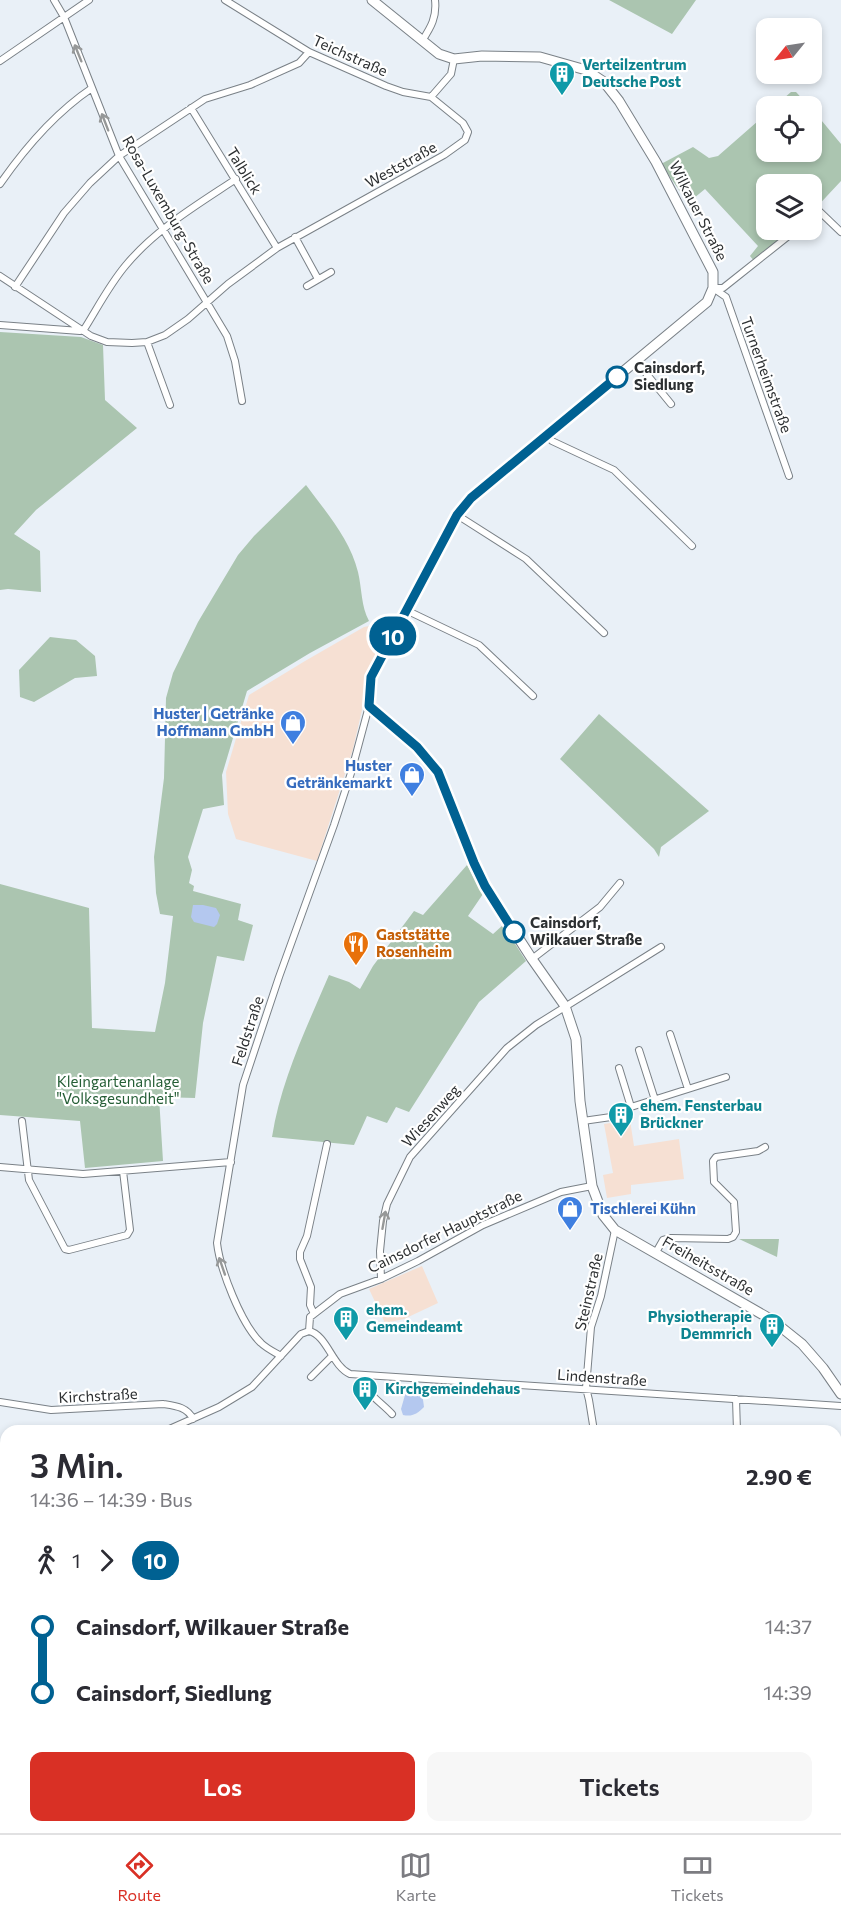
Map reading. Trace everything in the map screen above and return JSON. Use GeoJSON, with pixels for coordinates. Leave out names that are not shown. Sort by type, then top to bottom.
{"type":"FeatureCollection","features":[{"type":"Feature","properties":{"kind":"street","name":"Rosa-Luxemburg-Straße"},"geometry":{"type":"LineString","coordinates":[[54,0],[119,156],[227,336],[235,361],[242,401]]}},
{"type":"Feature","properties":{"kind":"street"},"geometry":{"type":"LineString","coordinates":[[0,61],[89,0]]}},
{"type":"Feature","properties":{"kind":"street","name":"Teichstraße"},"geometry":{"type":"LineString","coordinates":[[225,0],[309,52],[386,86],[431,97]]}},
{"type":"Feature","properties":{"kind":"street"},"geometry":{"type":"LineString","coordinates":[[372,0],[439,54],[454,59],[451,74],[431,97]]}},
{"type":"Feature","properties":{"kind":"street"},"geometry":{"type":"LineString","coordinates":[[422,41],[432,27],[436,16],[435,0]]}},
{"type":"Feature","properties":{"kind":"street"},"geometry":{"type":"LineString","coordinates":[[15,287],[64,213],[90,183],[119,156],[205,99],[250,85],[298,63],[309,52]]}},
{"type":"Feature","properties":{"kind":"street","name":"Wilkauer Straße"},"geometry":{"type":"LineString","coordinates":[[454,59],[482,56],[529,56],[558,61],[586,70],[603,82],[620,101],[656,162],[713,272],[713,288]]}},
{"type":"Feature","properties":{"kind":"street"},"geometry":{"type":"LineString","coordinates":[[0,184],[56,117],[92,88]]}},
{"type":"Feature","properties":{"kind":"street","name":"Weststraße"},"geometry":{"type":"LineString","coordinates":[[83,331],[107,342],[147,342],[165,335],[228,284],[295,237],[444,155],[465,140],[468,132],[463,123],[431,97]]}},
{"type":"Feature","properties":{"kind":"street","name":"Talblick"},"geometry":{"type":"LineString","coordinates":[[191,108],[278,248]]}},
{"type":"Feature","properties":{"kind":"street"},"geometry":{"type":"LineString","coordinates":[[83,331],[124,267],[163,229],[236,179]]}},
{"type":"Feature","properties":{"kind":"street"},"geometry":{"type":"LineString","coordinates":[[822,214],[841,232]]}},
{"type":"Feature","properties":{"kind":"street"},"geometry":{"type":"LineString","coordinates":[[295,237],[318,279]]}},
{"type":"Feature","properties":{"kind":"street"},"geometry":{"type":"LineString","coordinates":[[592,1186],[580,1101],[576,1039],[565,1006],[485,886],[438,772],[417,747],[369,706],[371,677],[457,515],[471,498],[707,302],[713,288],[723,288],[783,240]]}},
{"type":"Feature","properties":{"kind":"street"},"geometry":{"type":"LineString","coordinates":[[307,286],[331,272]]}},
{"type":"Feature","properties":{"kind":"street"},"geometry":{"type":"LineString","coordinates":[[0,276],[83,331]]}},
{"type":"Feature","properties":{"kind":"street","name":"Turnerheimstraße"},"geometry":{"type":"LineString","coordinates":[[713,288],[726,297],[789,476]]}},
{"type":"Feature","properties":{"kind":"street"},"geometry":{"type":"LineString","coordinates":[[0,326],[83,331]]}},
{"type":"Feature","properties":{"kind":"street"},"geometry":{"type":"LineString","coordinates":[[147,342],[170,405]]}},
{"type":"Feature","properties":{"kind":"street"},"geometry":{"type":"LineString","coordinates":[[636,362],[671,404]]}},
{"type":"Feature","properties":{"kind":"street"},"geometry":{"type":"LineString","coordinates":[[546,435],[552,441],[614,470],[692,546]]}},
{"type":"Feature","properties":{"kind":"street"},"geometry":{"type":"LineString","coordinates":[[457,515],[526,559],[604,633]]}},
{"type":"Feature","properties":{"kind":"street"},"geometry":{"type":"LineString","coordinates":[[408,611],[479,645],[533,696]]}},
{"type":"Feature","properties":{"kind":"street","name":"Feldstraße"},"geometry":{"type":"LineString","coordinates":[[281,1356],[260,1342],[245,1319],[232,1294],[219,1258],[217,1243],[243,1085],[334,825],[369,706]]}},
{"type":"Feature","properties":{"kind":"street"},"geometry":{"type":"LineString","coordinates":[[532,959],[600,906],[620,884]]}},
{"type":"Feature","properties":{"kind":"street","name":"Wiesenweg"},"geometry":{"type":"LineString","coordinates":[[381,1279],[380,1251],[387,1204],[410,1157],[507,1048],[536,1024],[661,947]]}},
{"type":"Feature","properties":{"kind":"street"},"geometry":{"type":"LineString","coordinates":[[670,1034],[688,1089]]}},
{"type":"Feature","properties":{"kind":"street"},"geometry":{"type":"LineString","coordinates":[[639,1050],[655,1100]]}},
{"type":"Feature","properties":{"kind":"street"},"geometry":{"type":"LineString","coordinates":[[619,1068],[631,1107]]}},
{"type":"Feature","properties":{"kind":"street"},"geometry":{"type":"LineString","coordinates":[[584,1121],[611,1117],[631,1107],[726,1077]]}},
{"type":"Feature","properties":{"kind":"street"},"geometry":{"type":"LineString","coordinates":[[22,1121],[29,1180],[65,1249],[69,1250],[127,1235],[130,1230],[123,1171]]}},
{"type":"Feature","properties":{"kind":"street"},"geometry":{"type":"LineString","coordinates":[[179,1425],[238,1397],[259,1381],[301,1334],[309,1331],[310,1319],[315,1314],[310,1305],[310,1287],[300,1259],[300,1252],[307,1236],[327,1144]]}},
{"type":"Feature","properties":{"kind":"street"},"geometry":{"type":"LineString","coordinates":[[655,1254],[663,1240],[671,1238],[728,1239],[733,1237],[736,1232],[734,1202],[714,1182],[713,1161],[716,1157],[758,1151],[765,1147]]}},
{"type":"Feature","properties":{"kind":"street"},"geometry":{"type":"LineString","coordinates":[[0,1167],[83,1174],[231,1162]]}},
{"type":"Feature","properties":{"kind":"street","name":"Freiheitsstraße"},"geometry":{"type":"LineString","coordinates":[[592,1186],[603,1215],[615,1230],[772,1320],[802,1344],[841,1394]]}},
{"type":"Feature","properties":{"kind":"street","name":"Cainsdorfer Hauptstraße"},"geometry":{"type":"LineString","coordinates":[[315,1314],[340,1294],[381,1279],[524,1206],[561,1192],[592,1186]]}},
{"type":"Feature","properties":{"kind":"street","name":"Steinstraße"},"geometry":{"type":"LineString","coordinates":[[593,1425],[586,1388],[591,1327],[601,1296],[615,1230]]}},
{"type":"Feature","properties":{"kind":"street","name":"Lindenstraße"},"geometry":{"type":"LineString","coordinates":[[309,1331],[317,1334],[345,1372],[361,1375],[841,1406]]}},
{"type":"Feature","properties":{"kind":"street"},"geometry":{"type":"LineString","coordinates":[[311,1377],[332,1356]]}},
{"type":"Feature","properties":{"kind":"street","name":"Lindenstraße"},"geometry":{"type":"LineString","coordinates":[[361,1375],[369,1392],[392,1414]]}},
{"type":"Feature","properties":{"kind":"street"},"geometry":{"type":"LineString","coordinates":[[736,1399],[736,1425]]}},
{"type":"Feature","properties":{"kind":"street","name":"Kirchstraße"},"geometry":{"type":"LineString","coordinates":[[0,1403],[51,1410],[163,1404],[189,1411],[193,1419]]}},
{"type":"Feature","properties":{"kind":"shaded area","name":"Huster | Getränke Hoffmann GmbH"},"geometry":{"type":"Polygon","coordinates":[[[369,626],[384,640],[368,669],[353,749],[317,861],[236,839],[228,814],[226,772],[249,695],[369,626]]]}},
{"type":"Feature","properties":{"kind":"shaded area"},"geometry":{"type":"Polygon","coordinates":[[[630,1120],[634,1146],[679,1139],[684,1179],[631,1185],[631,1194],[607,1198],[603,1175],[613,1173],[604,1124],[630,1120]]]}},
{"type":"Feature","properties":{"kind":"shaded area"},"geometry":{"type":"Polygon","coordinates":[[[422,1266],[438,1303],[404,1319],[385,1323],[369,1289],[422,1266]]]}},
{"type":"Feature","properties":{"kind":"green space"},"geometry":{"type":"Polygon","coordinates":[[[609,0],[696,0],[672,34],[609,0]]]}},
{"type":"Feature","properties":{"kind":"green space"},"geometry":{"type":"Polygon","coordinates":[[[791,92],[796,92],[800,96],[786,96],[791,92]]]}},
{"type":"Feature","properties":{"kind":"green space"},"geometry":{"type":"Polygon","coordinates":[[[822,121],[841,144],[841,181],[822,201],[822,174],[756,174],[756,240],[780,240],[754,261],[750,256],[758,246],[705,189],[688,203],[661,164],[693,147],[709,158],[718,156],[756,123],[756,162],[822,162],[822,121]]]}},
{"type":"Feature","properties":{"kind":"green space"},"geometry":{"type":"Polygon","coordinates":[[[0,332],[81,337],[103,345],[105,400],[137,428],[36,510],[14,534],[40,551],[41,592],[0,590],[0,332]]]}},
{"type":"Feature","properties":{"kind":"green space","name":"Kleingartenanlage \"Volksgesundheit\""},"geometry":{"type":"Polygon","coordinates":[[[306,485],[349,548],[358,572],[363,603],[369,621],[247,691],[222,775],[224,805],[203,809],[188,857],[192,870],[189,883],[194,886],[193,891],[241,904],[238,920],[253,925],[244,961],[217,956],[203,1023],[195,1098],[159,1097],[163,1161],[85,1168],[80,1121],[0,1115],[0,884],[89,908],[92,1028],[155,1032],[165,983],[173,916],[160,914],[154,857],[164,778],[166,698],[173,673],[198,622],[238,555],[306,485]]]}},
{"type":"Feature","properties":{"kind":"green space"},"geometry":{"type":"Polygon","coordinates":[[[50,637],[76,640],[95,656],[97,676],[75,678],[34,702],[20,697],[19,670],[50,637]]]}},
{"type":"Feature","properties":{"kind":"green space"},"geometry":{"type":"Polygon","coordinates":[[[599,714],[709,811],[661,847],[659,857],[654,849],[560,759],[599,714]]]}},
{"type":"Feature","properties":{"kind":"green space"},"geometry":{"type":"Polygon","coordinates":[[[467,865],[483,894],[468,916],[493,934],[503,925],[526,961],[479,1002],[409,1112],[396,1107],[387,1123],[367,1116],[354,1145],[272,1137],[288,1075],[329,975],[349,982],[360,989],[373,966],[414,911],[423,915],[467,865]]]}},
{"type":"Feature","properties":{"kind":"green space"},"geometry":{"type":"Polygon","coordinates":[[[739,1239],[779,1239],[777,1257],[739,1239]]]}},
{"type":"Feature","properties":{"kind":"water"},"geometry":{"type":"Polygon","coordinates":[[[193,905],[216,908],[220,915],[217,924],[214,927],[194,922],[191,917],[193,905]]]}},
{"type":"Feature","properties":{"kind":"water"},"geometry":{"type":"Polygon","coordinates":[[[414,1385],[423,1397],[424,1407],[409,1416],[403,1415],[401,1409],[407,1388],[414,1385]]]}},
{"type":"Feature","properties":{"kind":"bus line","name":"10"},"geometry":{"type":"LineString","coordinates":[[514,932],[485,886],[474,863],[438,772],[417,747],[369,706],[371,677],[457,515],[471,498],[617,377]]}},
{"type":"Feature","properties":{"kind":"place","name":"Verteilzentrum Deutsche Post"},"geometry":{"type":"Point","coordinates":[562,97]}},
{"type":"Feature","properties":{"kind":"place","name":"Cainsdorf, Siedlung"},"geometry":{"type":"Point","coordinates":[617,377]}},
{"type":"Feature","properties":{"kind":"place","name":"Huster | Getränke Hoffmann GmbH"},"geometry":{"type":"Point","coordinates":[293,746]}},
{"type":"Feature","properties":{"kind":"place","name":"Huster Getränkemarkt"},"geometry":{"type":"Point","coordinates":[412,798]}},
{"type":"Feature","properties":{"kind":"place","name":"Cainsdorf, Wilkauer Straße"},"geometry":{"type":"Point","coordinates":[514,932]}},
{"type":"Feature","properties":{"kind":"place","name":"Gaststätte Rosenheim"},"geometry":{"type":"Point","coordinates":[356,967]}},
{"type":"Feature","properties":{"kind":"place","name":"ehem. Fensterbau Brückner"},"geometry":{"type":"Point","coordinates":[621,1138]}},
{"type":"Feature","properties":{"kind":"place","name":"Tischlerei Kühn"},"geometry":{"type":"Point","coordinates":[570,1232]}},
{"type":"Feature","properties":{"kind":"place","name":"ehem. Gemeindeamt"},"geometry":{"type":"Point","coordinates":[346,1342]}},
{"type":"Feature","properties":{"kind":"place","name":"Physiotherapie Demmrich"},"geometry":{"type":"Point","coordinates":[772,1349]}},
{"type":"Feature","properties":{"kind":"place","name":"Kirchgemeindehaus"},"geometry":{"type":"Point","coordinates":[365,1412]}}]}
